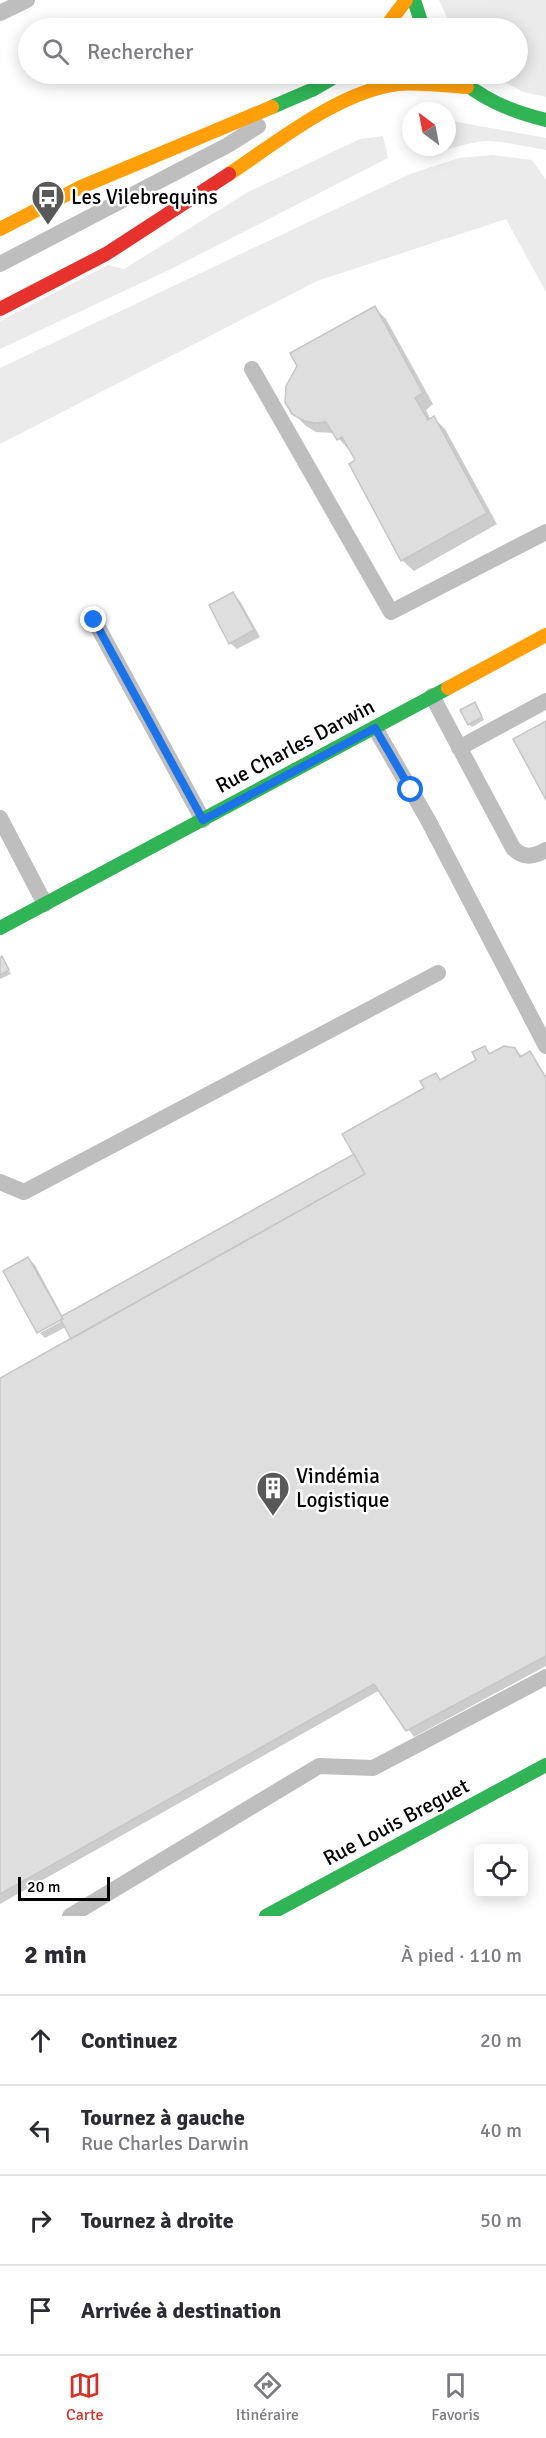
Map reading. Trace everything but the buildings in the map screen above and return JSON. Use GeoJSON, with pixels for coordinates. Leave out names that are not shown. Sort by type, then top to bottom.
{"type":"FeatureCollection","features":[{"type":"Feature","properties":{"kind":"main road"},"geometry":{"type":"LineString","coordinates":[[392,18],[406,0]]}},
{"type":"Feature","properties":{"kind":"main road"},"geometry":{"type":"LineString","coordinates":[[414,0],[420,18]]}},
{"type":"Feature","properties":{"kind":"main road"},"geometry":{"type":"LineString","coordinates":[[0,229],[81,187],[323,84]]}},
{"type":"Feature","properties":{"kind":"main road"},"geometry":{"type":"LineString","coordinates":[[0,309],[106,254],[327,110],[363,92],[399,84],[467,87]]}},
{"type":"Feature","properties":{"kind":"main road"},"geometry":{"type":"LineString","coordinates":[[464,84],[508,111],[546,120]]}},
{"type":"Feature","properties":{"kind":"main road","name":"Rue Charles Darwin"},"geometry":{"type":"LineString","coordinates":[[0,928],[546,635]]}},
{"type":"Feature","properties":{"kind":"main road","name":"Rue Louis Breguet"},"geometry":{"type":"LineString","coordinates":[[266,1916],[546,1765]]}},
{"type":"Feature","properties":{"kind":"lane"},"geometry":{"type":"LineString","coordinates":[[0,13],[27,0]]}},
{"type":"Feature","properties":{"kind":"lane"},"geometry":{"type":"LineString","coordinates":[[0,264],[228,146],[314,89]]}},
{"type":"Feature","properties":{"kind":"lane"},"geometry":{"type":"LineString","coordinates":[[228,146],[327,110]]}},
{"type":"Feature","properties":{"kind":"lane"},"geometry":{"type":"LineString","coordinates":[[252,369],[391,612],[546,532]]}},
{"type":"Feature","properties":{"kind":"lane"},"geometry":{"type":"LineString","coordinates":[[94,620],[203,820]]}},
{"type":"Feature","properties":{"kind":"lane"},"geometry":{"type":"LineString","coordinates":[[432,696],[513,848],[519,855],[528,856],[535,856],[546,850]]}},
{"type":"Feature","properties":{"kind":"lane"},"geometry":{"type":"LineString","coordinates":[[459,748],[546,701]]}},
{"type":"Feature","properties":{"kind":"lane"},"geometry":{"type":"LineString","coordinates":[[375,728],[428,820],[546,1046]]}},
{"type":"Feature","properties":{"kind":"lane"},"geometry":{"type":"LineString","coordinates":[[0,818],[45,904]]}},
{"type":"Feature","properties":{"kind":"lane"},"geometry":{"type":"LineString","coordinates":[[0,1182],[24,1192],[438,973]]}},
{"type":"Feature","properties":{"kind":"lane"},"geometry":{"type":"LineString","coordinates":[[70,1916],[319,1766],[373,1768],[546,1677]]}},
{"type":"Feature","properties":{"kind":"shaded area"},"geometry":{"type":"Polygon","coordinates":[[[439,0],[546,0],[546,97],[523,92],[508,84],[528,84],[528,18],[447,18],[439,0]]]}},
{"type":"Feature","properties":{"kind":"shaded area"},"geometry":{"type":"Polygon","coordinates":[[[456,122],[546,138],[546,150],[508,143],[476,142],[456,147],[456,122]]]}},
{"type":"Feature","properties":{"kind":"shaded area"},"geometry":{"type":"Polygon","coordinates":[[[383,136],[388,158],[171,269],[0,349],[0,321],[108,265],[124,269],[248,192],[360,139],[383,136]]]}},
{"type":"Feature","properties":{"kind":"shaded area"},"geometry":{"type":"Polygon","coordinates":[[[492,155],[532,160],[546,180],[546,292],[506,219],[317,281],[0,444],[0,368],[410,174],[459,158],[492,155]]]}},
{"type":"Feature","properties":{"kind":"traffic: fast"},"geometry":{"type":"LineString","coordinates":[[414,0],[420,18]]}},
{"type":"Feature","properties":{"kind":"traffic: fast"},"geometry":{"type":"LineString","coordinates":[[272,107],[323,84]]}},
{"type":"Feature","properties":{"kind":"traffic: fast"},"geometry":{"type":"LineString","coordinates":[[466,84],[497,103],[520,113],[546,120]]}},
{"type":"Feature","properties":{"kind":"traffic: fast"},"geometry":{"type":"LineString","coordinates":[[0,928],[448,688]]}},
{"type":"Feature","properties":{"kind":"traffic: fast"},"geometry":{"type":"LineString","coordinates":[[266,1916],[546,1765]]}},
{"type":"Feature","properties":{"kind":"traffic: slow"},"geometry":{"type":"LineString","coordinates":[[392,18],[406,0]]}},
{"type":"Feature","properties":{"kind":"traffic: slow"},"geometry":{"type":"LineString","coordinates":[[229,174],[288,133],[354,97],[398,84],[467,87]]}},
{"type":"Feature","properties":{"kind":"traffic: slow"},"geometry":{"type":"LineString","coordinates":[[0,229],[81,187],[272,107]]}},
{"type":"Feature","properties":{"kind":"traffic: slow"},"geometry":{"type":"LineString","coordinates":[[448,688],[546,635]]}},
{"type":"Feature","properties":{"kind":"traffic: jam"},"geometry":{"type":"LineString","coordinates":[[0,309],[106,254],[229,174]]}},
{"type":"Feature","properties":{"kind":"place","name":"Les Vilebrequins"},"geometry":{"type":"Point","coordinates":[48,226]}},
{"type":"Feature","properties":{"kind":"place","name":"Vindémia Logistique"},"geometry":{"type":"Point","coordinates":[273,1517]}},
{"type":"Feature","properties":{"kind":"route"},"geometry":{"type":"LineString","coordinates":[[94,620],[203,820],[375,728],[411,790]]}}]}
